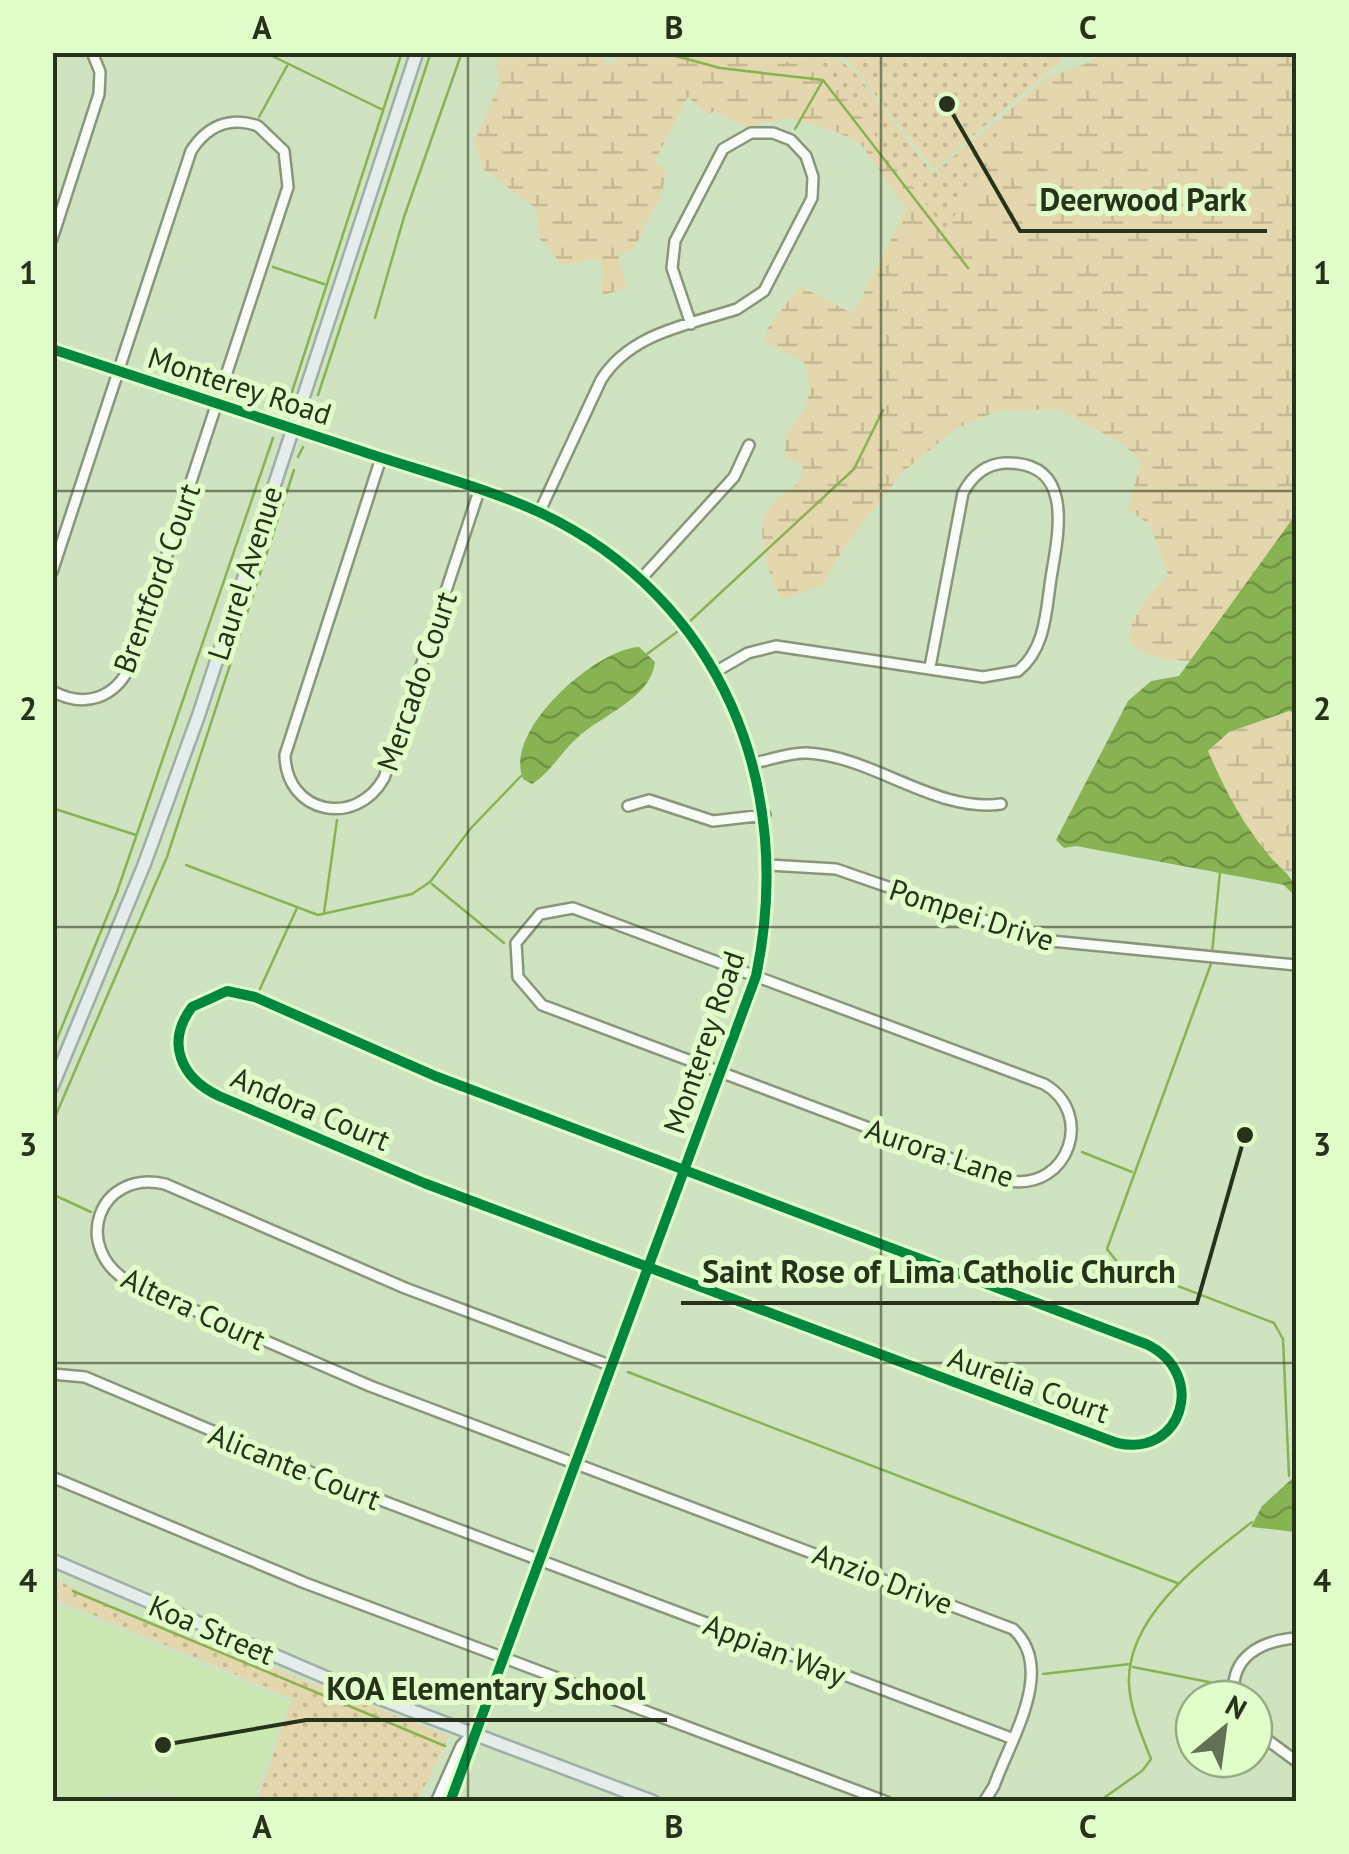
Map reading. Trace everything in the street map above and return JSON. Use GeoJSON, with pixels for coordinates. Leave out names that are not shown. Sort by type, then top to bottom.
{"type":"FeatureCollection","features":[{"type":"Feature","properties":{"kind":"main road","name":"Laurel Avenue"},"geometry":{"type":"LineString","coordinates":[[52,1087],[144,865],[198,717],[416,52]]}},
{"type":"Feature","properties":{"kind":"main road","name":"Koa Street"},"geometry":{"type":"LineString","coordinates":[[52,1560],[339,1683],[654,1802]]}},
{"type":"Feature","properties":{"kind":"street"},"geometry":{"type":"LineString","coordinates":[[52,239],[99,94],[100,72],[92,52]]}},
{"type":"Feature","properties":{"kind":"street","name":"Brentford Court"},"geometry":{"type":"LineString","coordinates":[[52,691],[76,700],[94,699],[112,690],[128,672],[290,176],[281,144],[267,130],[250,122],[215,126],[191,151],[119,371]]}},
{"type":"Feature","properties":{"kind":"street"},"geometry":{"type":"LineString","coordinates":[[539,512],[610,366],[637,343],[691,324],[758,298],[810,206],[814,184],[810,166],[799,147],[782,136],[751,132],[723,149],[677,236],[672,268],[691,324]]}},
{"type":"Feature","properties":{"kind":"street","name":"Monterey Road"},"geometry":{"type":"LineString","coordinates":[[52,349],[539,512],[585,538],[640,580],[679,622],[715,672],[754,763],[765,815],[769,865],[766,922],[756,976],[472,1734]]}},
{"type":"Feature","properties":{"kind":"street"},"geometry":{"type":"LineString","coordinates":[[52,572],[119,371]]}},
{"type":"Feature","properties":{"kind":"street"},"geometry":{"type":"LineString","coordinates":[[640,580],[734,478],[749,445]]}},
{"type":"Feature","properties":{"kind":"street","name":"Mercado Court"},"geometry":{"type":"LineString","coordinates":[[380,458],[284,755],[289,781],[318,807],[339,810],[359,804],[384,778],[479,491]]}},
{"type":"Feature","properties":{"kind":"street"},"geometry":{"type":"LineString","coordinates":[[715,672],[748,653],[776,646],[930,668],[1001,677],[1024,666],[1038,646],[1060,510],[1054,488],[1034,469],[996,464],[976,476],[963,493],[930,668]]}},
{"type":"Feature","properties":{"kind":"street"},"geometry":{"type":"LineString","coordinates":[[754,763],[806,753],[952,798],[986,806],[1001,804]]}},
{"type":"Feature","properties":{"kind":"street"},"geometry":{"type":"LineString","coordinates":[[628,806],[649,800],[724,822],[765,815]]}},
{"type":"Feature","properties":{"kind":"street","name":"Pompei Drive"},"geometry":{"type":"LineString","coordinates":[[769,865],[836,869],[1041,940],[1226,955],[1296,966]]}},
{"type":"Feature","properties":{"kind":"street","name":"Aurora Lane"},"geometry":{"type":"LineString","coordinates":[[573,908],[756,976],[1044,1084],[1058,1094],[1070,1114],[1068,1151],[1046,1176],[1010,1181],[722,1074],[537,1002],[518,978],[516,944],[540,914],[573,908]]}},
{"type":"Feature","properties":{"kind":"street","name":"Andora Court"},"geometry":{"type":"LineString","coordinates":[[648,1268],[424,1183],[208,1091],[190,1077],[181,1061],[181,1025],[192,1006],[208,996],[226,991],[250,995],[436,1076],[685,1171]]}},
{"type":"Feature","properties":{"kind":"street","name":"Aurelia Court"},"geometry":{"type":"LineString","coordinates":[[648,1268],[1117,1443],[1152,1440],[1166,1431],[1180,1409],[1179,1375],[1156,1349],[685,1171]]}},
{"type":"Feature","properties":{"kind":"street","name":"Altera Court"},"geometry":{"type":"LineString","coordinates":[[575,1462],[370,1386],[129,1282],[100,1254],[96,1234],[100,1212],[128,1186],[164,1184],[405,1288],[612,1366]]}},
{"type":"Feature","properties":{"kind":"street","name":"Alicante Court"},"geometry":{"type":"LineString","coordinates":[[52,1374],[85,1376],[266,1456],[538,1560]]}},
{"type":"Feature","properties":{"kind":"street","name":"Anzio Drive"},"geometry":{"type":"LineString","coordinates":[[575,1462],[1013,1629],[1028,1648],[1033,1670],[994,1786],[984,1802]]}},
{"type":"Feature","properties":{"kind":"street"},"geometry":{"type":"LineString","coordinates":[[52,1477],[288,1576],[887,1802]]}},
{"type":"Feature","properties":{"kind":"street","name":"Appian Way"},"geometry":{"type":"LineString","coordinates":[[538,1560],[1011,1738]]}},
{"type":"Feature","properties":{"kind":"street"},"geometry":{"type":"LineString","coordinates":[[1235,1679],[1247,1655],[1264,1642],[1296,1638]]}},
{"type":"Feature","properties":{"kind":"street"},"geometry":{"type":"LineString","coordinates":[[436,1802],[461,1746],[472,1734]]}},
{"type":"Feature","properties":{"kind":"street"},"geometry":{"type":"LineString","coordinates":[[450,1802],[471,1754],[472,1734]]}},
{"type":"Feature","properties":{"kind":"street"},"geometry":{"type":"LineString","coordinates":[[1274,1745],[1296,1761]]}},
{"type":"Feature","properties":{"kind":"shaded area"},"geometry":{"type":"Polygon","coordinates":[[[53,1603],[289,1702],[253,1801],[192,1801],[160,1789],[107,1794],[91,1801],[53,1801],[53,1603]]]}},
{"type":"Feature","properties":{"kind":"green space"},"geometry":{"type":"Polygon","coordinates":[[[621,52],[696,53],[823,65],[944,229],[982,181],[994,153],[998,120],[1046,78],[1091,62],[1099,53],[1296,53],[1296,514],[1192,661],[1146,653],[1134,646],[1130,636],[1140,609],[1168,574],[1150,525],[1128,509],[1141,462],[1124,445],[1058,409],[998,411],[957,428],[903,472],[846,545],[822,586],[782,599],[768,567],[762,528],[770,507],[801,481],[801,462],[785,459],[785,436],[804,410],[809,385],[804,362],[766,343],[767,329],[800,286],[853,314],[906,209],[861,144],[837,132],[789,118],[747,127],[715,111],[708,115],[688,97],[654,162],[666,170],[662,194],[633,251],[618,255],[626,288],[601,296],[603,271],[598,258],[563,266],[540,239],[536,208],[483,169],[474,142],[499,85],[496,53],[600,53],[610,66],[621,52]]]}},
{"type":"Feature","properties":{"kind":"green space"},"geometry":{"type":"Polygon","coordinates":[[[696,53],[832,53],[857,75],[933,173],[998,120],[994,153],[982,181],[944,229],[823,65],[696,53]]]}},
{"type":"Feature","properties":{"kind":"green space"},"geometry":{"type":"Polygon","coordinates":[[[842,53],[1070,53],[934,169],[842,53]]]}},
{"type":"Feature","properties":{"kind":"green space"},"geometry":{"type":"Polygon","coordinates":[[[1290,711],[1296,713],[1296,874],[1282,869],[1255,841],[1231,803],[1208,751],[1229,732],[1290,711]]]}},
{"type":"Feature","properties":{"kind":"green space"},"geometry":{"type":"Polygon","coordinates":[[[52,1578],[120,1610],[449,1736],[417,1801],[257,1801],[292,1698],[53,1598],[52,1578]]]}},
{"type":"Feature","properties":{"kind":"water"},"geometry":{"type":"Polygon","coordinates":[[[1296,514],[1296,713],[1289,711],[1229,732],[1208,751],[1241,816],[1290,878],[1296,897],[1284,885],[1076,846],[1064,848],[1056,840],[1128,701],[1151,681],[1179,676],[1296,514]]]}},
{"type":"Feature","properties":{"kind":"water"},"geometry":{"type":"Polygon","coordinates":[[[639,647],[655,662],[644,686],[577,738],[539,779],[532,784],[523,779],[520,759],[527,738],[557,695],[600,662],[639,647]]]}},
{"type":"Feature","properties":{"kind":"water"},"geometry":{"type":"Polygon","coordinates":[[[1296,1475],[1296,1532],[1251,1527],[1262,1506],[1296,1475]]]}},
{"type":"Feature","properties":{"kind":"waterway"},"geometry":{"type":"LineString","coordinates":[[264,52],[383,110]]}},
{"type":"Feature","properties":{"kind":"waterway"},"geometry":{"type":"LineString","coordinates":[[291,395],[402,52]]}},
{"type":"Feature","properties":{"kind":"waterway"},"geometry":{"type":"LineString","coordinates":[[318,395],[431,52]]}},
{"type":"Feature","properties":{"kind":"waterway"},"geometry":{"type":"LineString","coordinates":[[375,318],[404,217],[462,52]]}},
{"type":"Feature","properties":{"kind":"waterway"},"geometry":{"type":"LineString","coordinates":[[661,52],[720,68],[823,80],[968,268]]}},
{"type":"Feature","properties":{"kind":"waterway"},"geometry":{"type":"LineString","coordinates":[[259,117],[287,66]]}},
{"type":"Feature","properties":{"kind":"waterway"},"geometry":{"type":"LineString","coordinates":[[795,129],[822,82]]}},
{"type":"Feature","properties":{"kind":"waterway"},"geometry":{"type":"LineString","coordinates":[[273,267],[324,284]]}},
{"type":"Feature","properties":{"kind":"waterway"},"geometry":{"type":"LineString","coordinates":[[687,624],[854,469],[883,410]]}},
{"type":"Feature","properties":{"kind":"waterway"},"geometry":{"type":"LineString","coordinates":[[52,1051],[117,892],[273,438]]}},
{"type":"Feature","properties":{"kind":"waterway"},"geometry":{"type":"LineString","coordinates":[[298,457],[303,447]]}},
{"type":"Feature","properties":{"kind":"waterway"},"geometry":{"type":"LineString","coordinates":[[52,1124],[167,857],[294,470]]}},
{"type":"Feature","properties":{"kind":"waterway"},"geometry":{"type":"LineString","coordinates":[[647,654],[681,629]]}},
{"type":"Feature","properties":{"kind":"waterway"},"geometry":{"type":"LineString","coordinates":[[186,865],[318,915],[412,894],[430,882],[471,828],[521,776]]}},
{"type":"Feature","properties":{"kind":"waterway"},"geometry":{"type":"LineString","coordinates":[[52,808],[136,835]]}},
{"type":"Feature","properties":{"kind":"waterway"},"geometry":{"type":"LineString","coordinates":[[324,913],[337,820]]}},
{"type":"Feature","properties":{"kind":"waterway"},"geometry":{"type":"LineString","coordinates":[[1212,953],[1220,872]]}},
{"type":"Feature","properties":{"kind":"waterway"},"geometry":{"type":"LineString","coordinates":[[432,884],[504,943]]}},
{"type":"Feature","properties":{"kind":"waterway"},"geometry":{"type":"LineString","coordinates":[[259,991],[297,908]]}},
{"type":"Feature","properties":{"kind":"waterway"},"geometry":{"type":"LineString","coordinates":[[1212,961],[1107,1249],[1118,1263],[1274,1323],[1283,1339],[1289,1476]]}},
{"type":"Feature","properties":{"kind":"waterway"},"geometry":{"type":"LineString","coordinates":[[1082,1152],[1132,1172]]}},
{"type":"Feature","properties":{"kind":"waterway"},"geometry":{"type":"LineString","coordinates":[[52,1194],[91,1212]]}},
{"type":"Feature","properties":{"kind":"waterway"},"geometry":{"type":"LineString","coordinates":[[628,1372],[1177,1583]]}},
{"type":"Feature","properties":{"kind":"waterway"},"geometry":{"type":"LineString","coordinates":[[1098,1802],[1142,1771],[1151,1759],[1134,1713],[1129,1684],[1131,1659],[1140,1635],[1172,1591],[1252,1522]]}},
{"type":"Feature","properties":{"kind":"waterway"},"geometry":{"type":"LineString","coordinates":[[73,1591],[445,1746]]}},
{"type":"Feature","properties":{"kind":"waterway"},"geometry":{"type":"LineString","coordinates":[[1043,1674],[1130,1664]]}},
{"type":"Feature","properties":{"kind":"waterway"},"geometry":{"type":"LineString","coordinates":[[1133,1667],[1194,1679]]}},
{"type":"Feature","properties":{"kind":"cycle path"},"geometry":{"type":"LineString","coordinates":[[52,349],[496,495],[541,513],[604,550],[657,595],[699,647],[731,706],[753,769],[765,836],[766,905],[756,976],[450,1802]]}},
{"type":"Feature","properties":{"kind":"cycle path"},"geometry":{"type":"LineString","coordinates":[[227,991],[255,997],[435,1076],[1146,1344],[1165,1357],[1177,1374],[1180,1410],[1172,1426],[1158,1438],[1140,1444],[1117,1443],[424,1183],[219,1096],[195,1080],[187,1069],[181,1058],[179,1034],[192,1007],[227,991]]}},
{"type":"Feature","properties":{"kind":"place","name":"Deerwood Park"},"geometry":{"type":"Point","coordinates":[947,104]}},
{"type":"Feature","properties":{"kind":"place","name":"Saint Rose of Lima Catholic Church"},"geometry":{"type":"Point","coordinates":[1245,1135]}},
{"type":"Feature","properties":{"kind":"place","name":"KOA Elementary School"},"geometry":{"type":"Point","coordinates":[163,1745]}}]}
